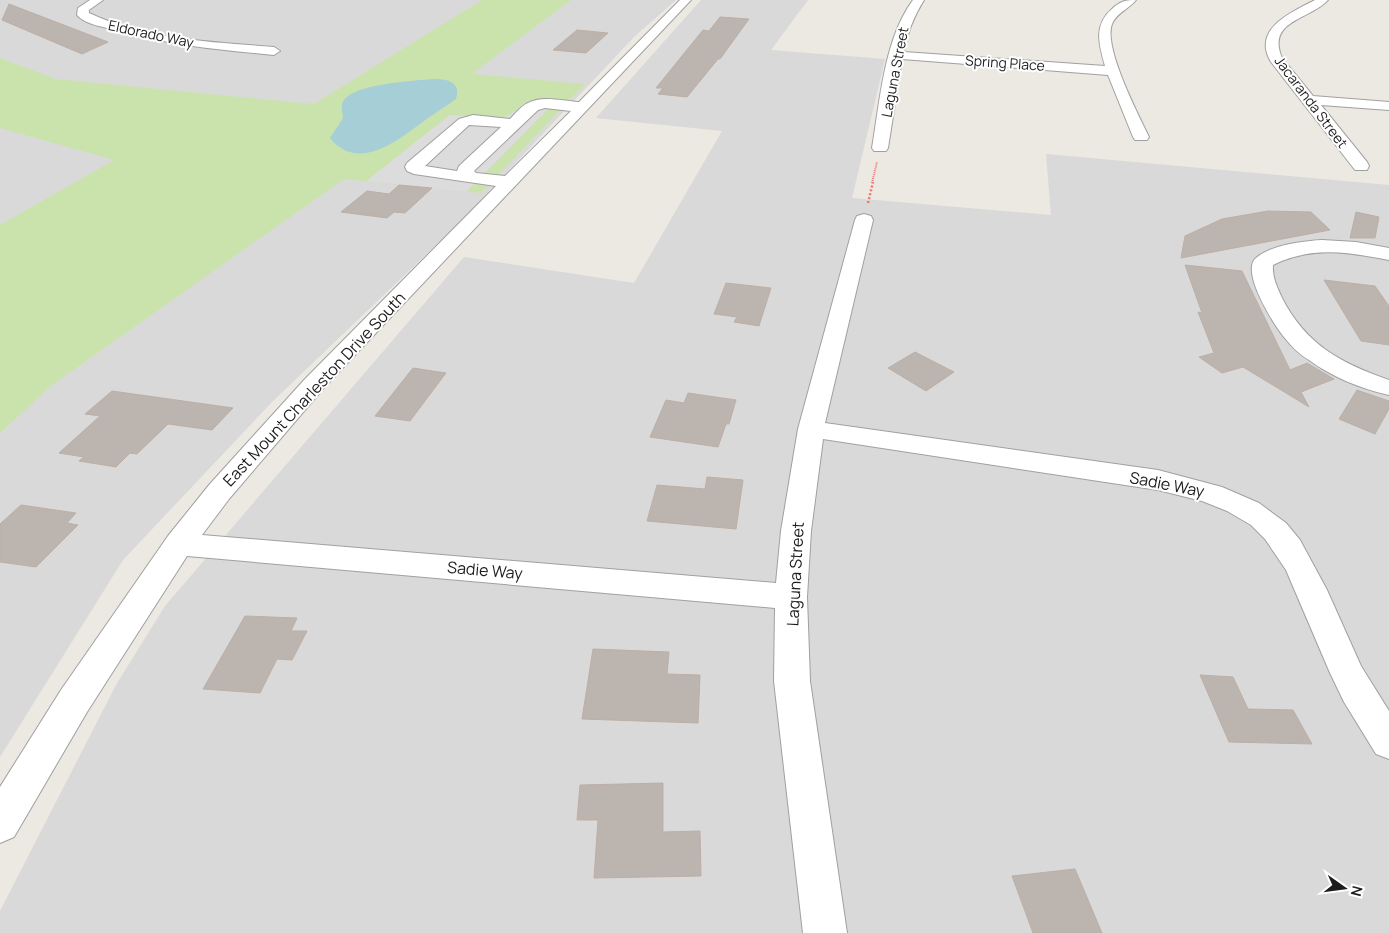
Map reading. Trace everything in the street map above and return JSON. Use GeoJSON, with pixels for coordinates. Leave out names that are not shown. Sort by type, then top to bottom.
{"type":"FeatureCollection","features":[{"type":"Feature","properties":{"kind":"street","name":"Eldorado Way"},"geometry":{"type":"LineString","coordinates":[[98,0],[84,8],[83,15],[98,22],[154,37],[274,51]]}},
{"type":"Feature","properties":{"kind":"street","name":"East Mount Charleston Drive South"},"geometry":{"type":"LineString","coordinates":[[0,823],[74,700],[179,544],[219,492],[314,384],[686,0]]}},
{"type":"Feature","properties":{"kind":"street","name":"Laguna Street"},"geometry":{"type":"LineString","coordinates":[[880,148],[904,22],[908,12],[919,0]]}},
{"type":"Feature","properties":{"kind":"street"},"geometry":{"type":"LineString","coordinates":[[1131,0],[1118,9],[1109,19],[1104,28],[1104,38],[1113,71],[1141,138]]}},
{"type":"Feature","properties":{"kind":"street","name":"Jacaranda Street"},"geometry":{"type":"LineString","coordinates":[[1323,0],[1276,30],[1272,47],[1276,59],[1361,166]]}},
{"type":"Feature","properties":{"kind":"street","name":"Spring Place"},"geometry":{"type":"LineString","coordinates":[[897,55],[1113,71]]}},
{"type":"Feature","properties":{"kind":"street"},"geometry":{"type":"LineString","coordinates":[[1308,100],[1389,106]]}},
{"type":"Feature","properties":{"kind":"street"},"geometry":{"type":"LineString","coordinates":[[470,178],[466,170],[468,165],[528,109],[539,104],[581,107]]}},
{"type":"Feature","properties":{"kind":"street"},"geometry":{"type":"LineString","coordinates":[[508,182],[470,178],[412,167],[464,122],[473,120],[513,124]]}},
{"type":"Feature","properties":{"kind":"street","name":"Laguna Street"},"geometry":{"type":"LineString","coordinates":[[825,933],[792,681],[791,596],[796,531],[811,429],[824,368],[864,220]]}},
{"type":"Feature","properties":{"kind":"street"},"geometry":{"type":"LineString","coordinates":[[1389,254],[1366,249],[1301,248],[1282,253],[1263,262],[1261,272],[1279,316],[1291,334],[1306,348],[1323,360],[1389,388]]}},
{"type":"Feature","properties":{"kind":"street","name":"Sadie Way"},"geometry":{"type":"LineString","coordinates":[[811,429],[1158,480],[1212,493],[1238,504],[1263,519],[1286,543],[1300,568],[1348,676],[1389,742]]}},
{"type":"Feature","properties":{"kind":"street","name":"Sadie Way"},"geometry":{"type":"LineString","coordinates":[[179,544],[791,596]]}},
{"type":"Feature","properties":{"kind":"path"},"geometry":{"type":"LineString","coordinates":[[864,220],[880,148]]}},
{"type":"Feature","properties":{"kind":"shaded area"},"geometry":{"type":"Polygon","coordinates":[[[0,0],[676,0],[634,37],[459,223],[271,403],[123,560],[0,757],[0,0]]]}},
{"type":"Feature","properties":{"kind":"shaded area"},"geometry":{"type":"Polygon","coordinates":[[[701,0],[808,0],[771,50],[885,59],[852,198],[1051,215],[1046,154],[1389,185],[1389,933],[0,933],[0,911],[116,685],[165,606],[464,257],[634,283],[722,131],[596,118],[701,0]]]}},
{"type":"Feature","properties":{"kind":"shaded area"},"geometry":{"type":"Polygon","coordinates":[[[532,101],[555,102],[466,192],[366,181],[450,115],[501,118],[511,114],[523,104],[532,101]]]}},
{"type":"Feature","properties":{"kind":"green space"},"geometry":{"type":"Polygon","coordinates":[[[482,0],[571,0],[472,74],[585,84],[481,193],[344,179],[52,385],[0,433],[0,225],[114,160],[0,128],[0,58],[56,79],[314,104],[482,0]]]}},
{"type":"Feature","properties":{"kind":"water"},"geometry":{"type":"Polygon","coordinates":[[[432,79],[452,82],[457,88],[456,99],[388,145],[364,153],[352,153],[341,148],[330,138],[343,118],[342,104],[348,96],[370,87],[432,79]]]}},
{"type":"Feature","properties":{"kind":"building"},"geometry":{"type":"Polygon","coordinates":[[[9,4],[108,42],[82,54],[2,20],[9,4]]]}},
{"type":"Feature","properties":{"kind":"building"},"geometry":{"type":"Polygon","coordinates":[[[720,17],[749,19],[720,59],[718,59],[687,97],[658,94],[663,88],[656,88],[703,30],[709,31],[720,17]]]}},
{"type":"Feature","properties":{"kind":"building"},"geometry":{"type":"Polygon","coordinates":[[[577,30],[608,33],[586,53],[553,50],[577,30]]]}},
{"type":"Feature","properties":{"kind":"building"},"geometry":{"type":"Polygon","coordinates":[[[399,185],[432,188],[405,213],[394,212],[387,218],[341,212],[367,191],[389,194],[399,185]]]}},
{"type":"Feature","properties":{"kind":"building"},"geometry":{"type":"Polygon","coordinates":[[[1268,211],[1311,212],[1330,230],[1181,258],[1185,236],[1222,219],[1268,211]]]}},
{"type":"Feature","properties":{"kind":"building"},"geometry":{"type":"Polygon","coordinates":[[[1356,212],[1379,217],[1375,238],[1350,238],[1356,212]]]}},
{"type":"Feature","properties":{"kind":"building"},"geometry":{"type":"Polygon","coordinates":[[[1185,265],[1242,271],[1290,370],[1307,363],[1334,379],[1301,392],[1309,407],[1243,367],[1222,373],[1199,357],[1214,353],[1198,312],[1202,313],[1185,265]]]}},
{"type":"Feature","properties":{"kind":"building"},"geometry":{"type":"Polygon","coordinates":[[[1324,280],[1375,286],[1389,306],[1389,345],[1361,341],[1324,280]]]}},
{"type":"Feature","properties":{"kind":"building"},"geometry":{"type":"Polygon","coordinates":[[[726,283],[771,288],[759,326],[734,322],[737,317],[714,314],[726,283]]]}},
{"type":"Feature","properties":{"kind":"building"},"geometry":{"type":"Polygon","coordinates":[[[915,352],[954,372],[926,391],[888,368],[915,352]]]}},
{"type":"Feature","properties":{"kind":"building"},"geometry":{"type":"Polygon","coordinates":[[[413,368],[446,373],[410,421],[375,416],[413,368]]]}},
{"type":"Feature","properties":{"kind":"building"},"geometry":{"type":"Polygon","coordinates":[[[1357,390],[1389,401],[1389,409],[1375,434],[1339,419],[1357,390]]]}},
{"type":"Feature","properties":{"kind":"building"},"geometry":{"type":"Polygon","coordinates":[[[112,391],[233,408],[212,430],[168,424],[137,454],[130,453],[116,467],[79,461],[84,457],[59,453],[100,416],[85,414],[112,391]]]}},
{"type":"Feature","properties":{"kind":"building"},"geometry":{"type":"Polygon","coordinates":[[[688,393],[736,400],[729,424],[726,424],[718,447],[650,437],[666,400],[684,403],[688,393]]]}},
{"type":"Feature","properties":{"kind":"building"},"geometry":{"type":"Polygon","coordinates":[[[707,477],[743,480],[736,529],[647,521],[657,485],[705,489],[707,477]]]}},
{"type":"Feature","properties":{"kind":"building"},"geometry":{"type":"Polygon","coordinates":[[[21,505],[76,513],[67,523],[78,525],[36,567],[0,562],[0,524],[21,505]]]}},
{"type":"Feature","properties":{"kind":"building"},"geometry":{"type":"Polygon","coordinates":[[[245,616],[297,618],[291,631],[307,631],[292,660],[277,659],[260,693],[203,689],[245,616]]]}},
{"type":"Feature","properties":{"kind":"building"},"geometry":{"type":"Polygon","coordinates":[[[593,649],[669,652],[667,674],[700,675],[698,723],[582,719],[593,649]]]}},
{"type":"Feature","properties":{"kind":"building"},"geometry":{"type":"Polygon","coordinates":[[[1200,675],[1233,677],[1248,709],[1293,710],[1312,744],[1229,742],[1200,675]]]}},
{"type":"Feature","properties":{"kind":"building"},"geometry":{"type":"Polygon","coordinates":[[[663,783],[663,832],[700,831],[701,876],[594,878],[598,820],[577,820],[580,785],[663,783]]]}},
{"type":"Feature","properties":{"kind":"building"},"geometry":{"type":"Polygon","coordinates":[[[1075,869],[1102,933],[1033,933],[1012,876],[1075,869]]]}}]}
